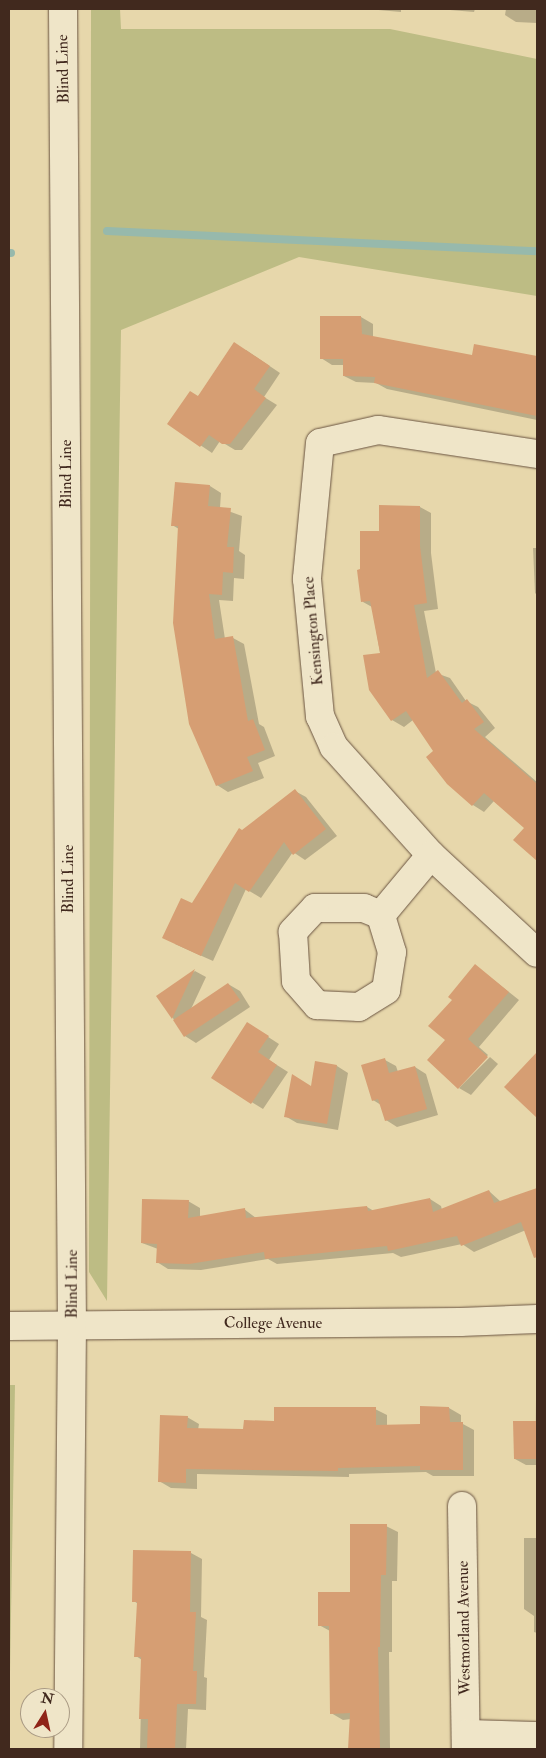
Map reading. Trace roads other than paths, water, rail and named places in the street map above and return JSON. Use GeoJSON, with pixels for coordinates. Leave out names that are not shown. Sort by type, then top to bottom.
{"type":"FeatureCollection","features":[{"type":"Feature","properties":{"kind":"street","name":"Blind Line"},"geometry":{"type":"LineString","coordinates":[[63,9],[72,1324],[68,1749]]}},
{"type":"Feature","properties":{"kind":"street","name":"Kensington Place"},"geometry":{"type":"LineString","coordinates":[[537,454],[378,430],[320,443],[306,579],[320,716],[334,747],[431,855],[537,953]]}},
{"type":"Feature","properties":{"kind":"street"},"geometry":{"type":"LineString","coordinates":[[381,915],[431,855]]}},
{"type":"Feature","properties":{"kind":"street","name":"College Avenue"},"geometry":{"type":"LineString","coordinates":[[9,1326],[450,1322],[537,1319]]}},
{"type":"Feature","properties":{"kind":"street","name":"Westmorland Avenue"},"geometry":{"type":"LineString","coordinates":[[462,1506],[466,1742]]}},
{"type":"Feature","properties":{"kind":"street"},"geometry":{"type":"LineString","coordinates":[[466,1742],[537,1736]]}},
{"type":"Feature","properties":{"kind":"waterway"},"geometry":{"type":"LineString","coordinates":[[107,231],[537,251]]}}]}
